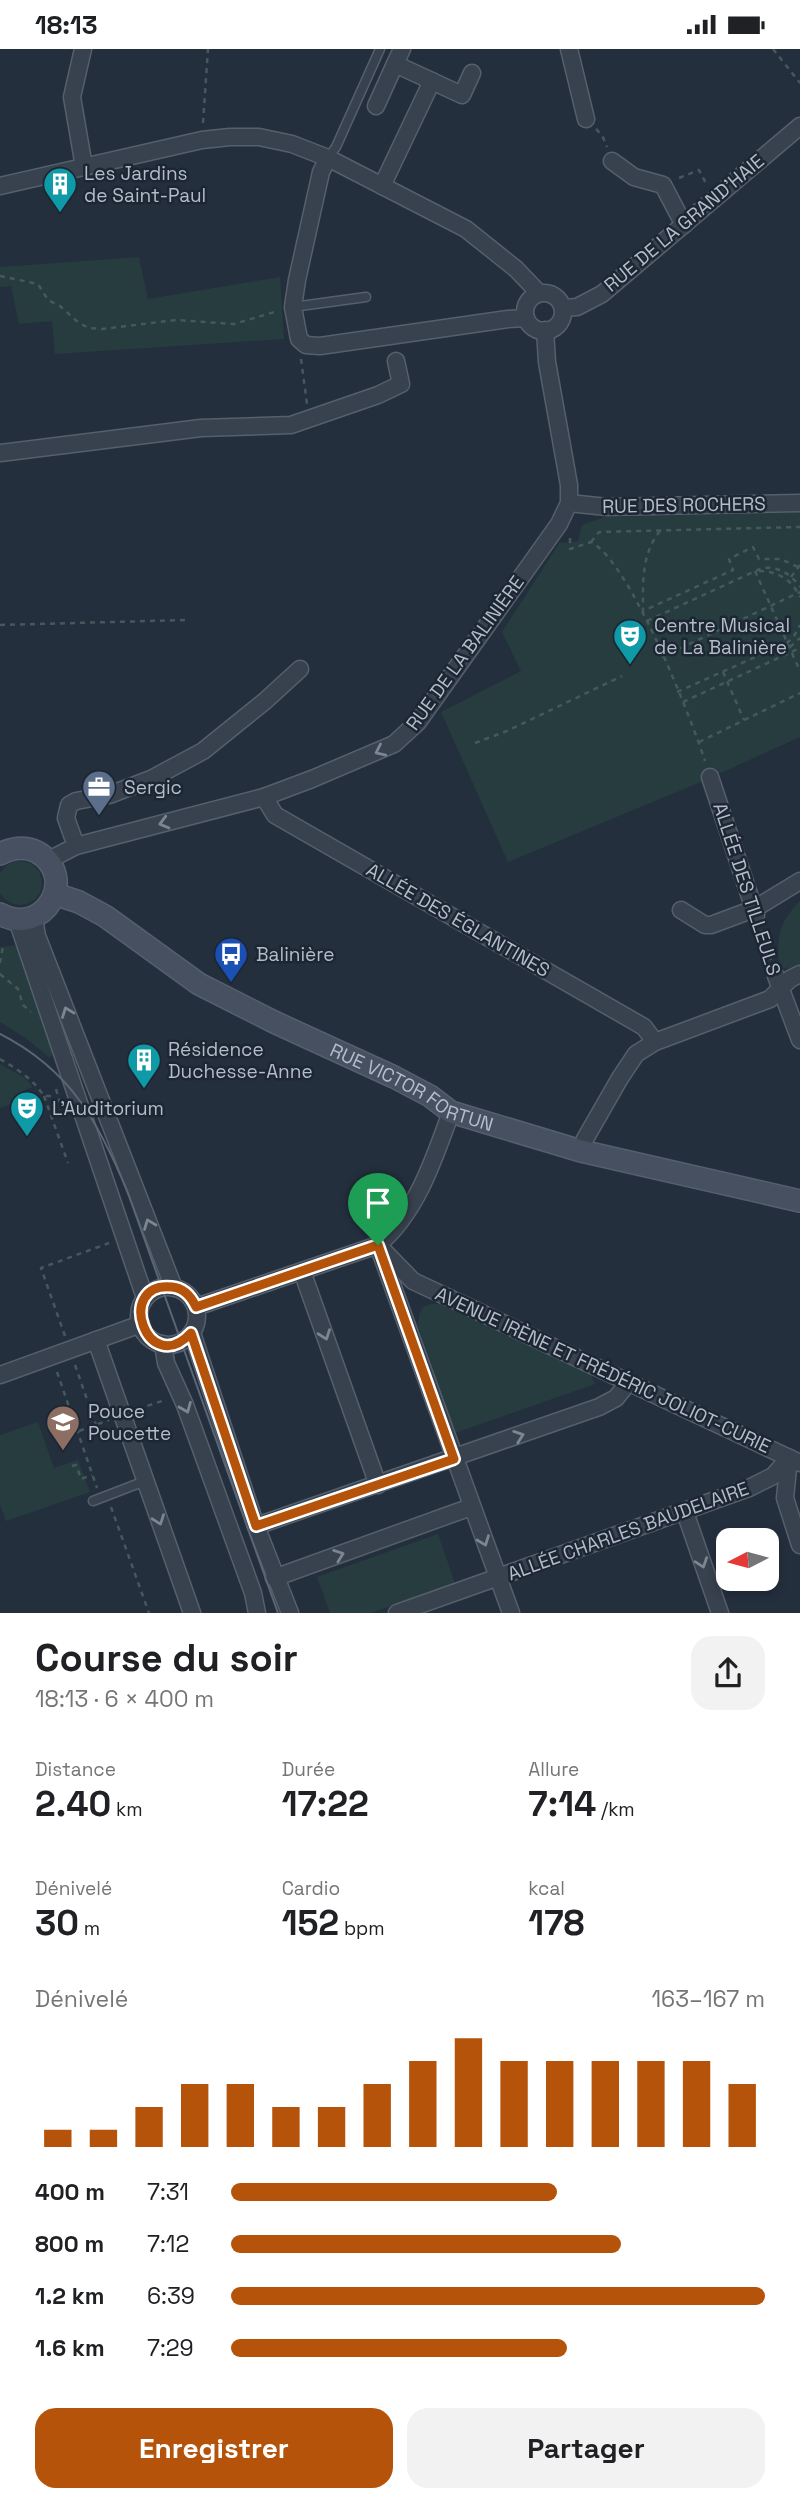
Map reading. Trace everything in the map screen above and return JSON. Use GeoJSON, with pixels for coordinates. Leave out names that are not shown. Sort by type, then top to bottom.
{"type":"FeatureCollection","features":[{"type":"Feature","properties":{"kind":"street"},"geometry":{"type":"LineString","coordinates":[[83,49],[72,97],[84,167]]}},
{"type":"Feature","properties":{"kind":"street"},"geometry":{"type":"LineString","coordinates":[[569,49],[586,119]]}},
{"type":"Feature","properties":{"kind":"street"},"geometry":{"type":"LineString","coordinates":[[376,106],[399,56],[432,81],[462,95],[472,73]]}},
{"type":"Feature","properties":{"kind":"street"},"geometry":{"type":"LineString","coordinates":[[382,186],[432,81]]}},
{"type":"Feature","properties":{"kind":"street","name":"RUE DE LA GRAND'HAIE"},"geometry":{"type":"LineString","coordinates":[[562,308],[577,307],[602,294],[800,126]]}},
{"type":"Feature","properties":{"kind":"street"},"geometry":{"type":"LineString","coordinates":[[0,186],[202,140],[259,137],[292,144],[328,158],[466,229],[516,268],[539,293]]}},
{"type":"Feature","properties":{"kind":"street"},"geometry":{"type":"LineString","coordinates":[[328,158],[320,176],[297,280],[288,308],[299,339],[306,345],[320,346],[526,318]]}},
{"type":"Feature","properties":{"kind":"street"},"geometry":{"type":"LineString","coordinates":[[612,161],[634,177],[663,185],[684,225]]}},
{"type":"Feature","properties":{"kind":"street"},"geometry":{"type":"LineString","coordinates":[[539,293],[556,297],[562,308],[561,321],[551,329],[534,327],[526,318],[528,300],[539,293]]}},
{"type":"Feature","properties":{"kind":"street"},"geometry":{"type":"LineString","coordinates":[[545,330],[547,362],[569,485],[569,503]]}},
{"type":"Feature","properties":{"kind":"street"},"geometry":{"type":"LineString","coordinates":[[0,453],[201,428],[291,425],[378,395],[401,384],[396,361]]}},
{"type":"Feature","properties":{"kind":"street","name":"RUE DES ROCHERS"},"geometry":{"type":"LineString","coordinates":[[569,503],[607,507],[800,503]]}},
{"type":"Feature","properties":{"kind":"street","name":"RUE DE LA BALINIÈRE"},"geometry":{"type":"LineString","coordinates":[[47,861],[76,846],[264,797],[381,751],[408,733],[559,524],[569,503]]}},
{"type":"Feature","properties":{"kind":"street"},"geometry":{"type":"LineString","coordinates":[[76,846],[66,818],[69,805],[76,801],[109,795],[151,779],[202,751],[300,669]]}},
{"type":"Feature","properties":{"kind":"street","name":"ALLÉE DES TILLEULS"},"geometry":{"type":"LineString","coordinates":[[710,777],[755,912]]}},
{"type":"Feature","properties":{"kind":"street","name":"ALLÉE DES ÉGLANTINES"},"geometry":{"type":"LineString","coordinates":[[264,797],[275,815],[644,1027],[655,1042]]}},
{"type":"Feature","properties":{"kind":"street"},"geometry":{"type":"LineString","coordinates":[[0,854],[14,848],[30,849],[47,861],[55,876],[55,894],[45,910],[17,917]]}},
{"type":"Feature","properties":{"kind":"street"},"geometry":{"type":"LineString","coordinates":[[681,910],[705,925],[711,925],[755,912],[800,881]]}},
{"type":"Feature","properties":{"kind":"street","name":"RUE VICTOR FORTUN"},"geometry":{"type":"LineString","coordinates":[[55,894],[79,902],[113,921],[199,984],[394,1076],[452,1112],[581,1151],[800,1201]]}},
{"type":"Feature","properties":{"kind":"street"},"geometry":{"type":"LineString","coordinates":[[17,917],[37,936],[174,1287]]}},
{"type":"Feature","properties":{"kind":"street"},"geometry":{"type":"LineString","coordinates":[[17,917],[145,1299]]}},
{"type":"Feature","properties":{"kind":"street"},"geometry":{"type":"LineString","coordinates":[[581,1151],[585,1139],[636,1054],[655,1042],[770,999],[778,982],[800,974]]}},
{"type":"Feature","properties":{"kind":"street","name":"ALLÉE DES TILLEULS"},"geometry":{"type":"LineString","coordinates":[[778,982],[800,1040]]}},
{"type":"Feature","properties":{"kind":"street"},"geometry":{"type":"LineString","coordinates":[[196,1307],[378,1245],[411,1209],[452,1112]]}},
{"type":"Feature","properties":{"kind":"street"},"geometry":{"type":"LineString","coordinates":[[378,1245],[511,1613]]}},
{"type":"Feature","properties":{"kind":"street","name":"AVENUE IRÈNE ET FRÉDÉRIC JOLIOT-CURIE"},"geometry":{"type":"LineString","coordinates":[[378,1245],[413,1281],[794,1460]]}},
{"type":"Feature","properties":{"kind":"street"},"geometry":{"type":"LineString","coordinates":[[302,1271],[379,1485]]}},
{"type":"Feature","properties":{"kind":"street"},"geometry":{"type":"LineString","coordinates":[[174,1287],[184,1292],[196,1307],[197,1319],[191,1333],[179,1342],[163,1344],[149,1336],[141,1324],[141,1307],[145,1299],[158,1289],[174,1287]]}},
{"type":"Feature","properties":{"kind":"street"},"geometry":{"type":"LineString","coordinates":[[0,1375],[141,1324]]}},
{"type":"Feature","properties":{"kind":"street"},"geometry":{"type":"LineString","coordinates":[[191,1333],[274,1578],[290,1613]]}},
{"type":"Feature","properties":{"kind":"street"},"geometry":{"type":"LineString","coordinates":[[96,1340],[192,1613]]}},
{"type":"Feature","properties":{"kind":"street"},"geometry":{"type":"LineString","coordinates":[[163,1344],[166,1363],[194,1430],[253,1593],[257,1613]]}},
{"type":"Feature","properties":{"kind":"street"},"geometry":{"type":"LineString","coordinates":[[256,1526],[599,1408],[616,1398],[628,1383]]}},
{"type":"Feature","properties":{"kind":"street"},"geometry":{"type":"LineString","coordinates":[[794,1460],[785,1498],[800,1545]]}},
{"type":"Feature","properties":{"kind":"street","name":"ALLÉE CHARLES BAUDELAIRE"},"geometry":{"type":"LineString","coordinates":[[397,1613],[749,1488],[773,1476],[794,1460]]}},
{"type":"Feature","properties":{"kind":"street"},"geometry":{"type":"LineString","coordinates":[[274,1578],[471,1507]]}},
{"type":"Feature","properties":{"kind":"street"},"geometry":{"type":"LineString","coordinates":[[685,1512],[720,1613]]}},
{"type":"Feature","properties":{"kind":"lane"},"geometry":{"type":"LineString","coordinates":[[328,158],[336,147],[380,49]]}},
{"type":"Feature","properties":{"kind":"lane"},"geometry":{"type":"LineString","coordinates":[[288,308],[366,297]]}},
{"type":"Feature","properties":{"kind":"lane"},"geometry":{"type":"LineString","coordinates":[[93,1501],[145,1481]]}},
{"type":"Feature","properties":{"kind":"path"},"geometry":{"type":"LineString","coordinates":[[202,140],[208,49]]}},
{"type":"Feature","properties":{"kind":"path"},"geometry":{"type":"LineString","coordinates":[[773,49],[800,83]]}},
{"type":"Feature","properties":{"kind":"path"},"geometry":{"type":"LineString","coordinates":[[586,119],[602,135],[612,161]]}},
{"type":"Feature","properties":{"kind":"path"},"geometry":{"type":"LineString","coordinates":[[663,185],[699,170],[714,197]]}},
{"type":"Feature","properties":{"kind":"path"},"geometry":{"type":"LineString","coordinates":[[0,276],[38,284],[48,300],[89,328],[102,329],[176,320],[234,324],[288,308]]}},
{"type":"Feature","properties":{"kind":"path"},"geometry":{"type":"LineString","coordinates":[[300,348],[305,398],[312,418]]}},
{"type":"Feature","properties":{"kind":"path"},"geometry":{"type":"LineString","coordinates":[[572,530],[570,549],[591,542],[599,532],[800,527]]}},
{"type":"Feature","properties":{"kind":"path"},"geometry":{"type":"LineString","coordinates":[[643,611],[643,573],[652,544],[660,531]]}},
{"type":"Feature","properties":{"kind":"path"},"geometry":{"type":"LineString","coordinates":[[591,542],[613,561],[643,611],[699,742],[710,777]]}},
{"type":"Feature","properties":{"kind":"path"},"geometry":{"type":"LineString","coordinates":[[643,611],[733,571],[729,559],[753,547],[759,559],[781,559],[799,567],[790,578]]}},
{"type":"Feature","properties":{"kind":"path"},"geometry":{"type":"LineString","coordinates":[[647,621],[755,571],[773,572],[790,578],[800,587]]}},
{"type":"Feature","properties":{"kind":"path"},"geometry":{"type":"LineString","coordinates":[[755,571],[800,671]]}},
{"type":"Feature","properties":{"kind":"path"},"geometry":{"type":"LineString","coordinates":[[662,657],[799,594],[790,578]]}},
{"type":"Feature","properties":{"kind":"path"},"geometry":{"type":"LineString","coordinates":[[0,625],[187,620]]}},
{"type":"Feature","properties":{"kind":"path"},"geometry":{"type":"LineString","coordinates":[[677,692],[787,643],[800,625]]}},
{"type":"Feature","properties":{"kind":"path"},"geometry":{"type":"LineString","coordinates":[[789,648],[800,638]]}},
{"type":"Feature","properties":{"kind":"path"},"geometry":{"type":"LineString","coordinates":[[682,703],[800,648]]}},
{"type":"Feature","properties":{"kind":"path"},"geometry":{"type":"LineString","coordinates":[[723,671],[744,720]]}},
{"type":"Feature","properties":{"kind":"path"},"geometry":{"type":"LineString","coordinates":[[475,743],[507,731],[622,676]]}},
{"type":"Feature","properties":{"kind":"path"},"geometry":{"type":"LineString","coordinates":[[699,742],[800,693]]}},
{"type":"Feature","properties":{"kind":"path","name":"ALLÉE DES TILLEULS"},"geometry":{"type":"LineString","coordinates":[[755,912],[778,982]]}},
{"type":"Feature","properties":{"kind":"path"},"geometry":{"type":"LineString","coordinates":[[0,963],[2,946]]}},
{"type":"Feature","properties":{"kind":"path"},"geometry":{"type":"LineString","coordinates":[[0,1059],[38,1086],[68,1163]]}},
{"type":"Feature","properties":{"kind":"path"},"geometry":{"type":"LineString","coordinates":[[44,1096],[56,1096]]}},
{"type":"Feature","properties":{"kind":"path"},"geometry":{"type":"LineString","coordinates":[[96,1425],[41,1268],[115,1241]]}},
{"type":"Feature","properties":{"kind":"path"},"geometry":{"type":"LineString","coordinates":[[72,1466],[76,1465],[81,1479],[92,1475]]}},
{"type":"Feature","properties":{"kind":"green space"},"geometry":{"type":"Polygon","coordinates":[[[139,257],[148,299],[280,277],[284,339],[55,354],[52,321],[19,324],[11,286],[0,287],[0,267],[139,257]]]}},
{"type":"Feature","properties":{"kind":"green space"},"geometry":{"type":"Polygon","coordinates":[[[800,512],[800,737],[701,782],[508,862],[441,712],[521,671],[502,632],[560,542],[578,541],[582,525],[605,517],[800,512]]]}},
{"type":"Feature","properties":{"kind":"green space"},"geometry":{"type":"Polygon","coordinates":[[[12,863],[28,863],[40,875],[40,891],[28,903],[12,903],[0,891],[0,875],[12,863]]]}},
{"type":"Feature","properties":{"kind":"green space"},"geometry":{"type":"Polygon","coordinates":[[[800,901],[800,965],[791,969],[780,968],[780,931],[787,916],[800,901]]]}},
{"type":"Feature","properties":{"kind":"green space"},"geometry":{"type":"Polygon","coordinates":[[[21,945],[55,1048],[50,1058],[0,1022],[0,947],[21,945]]]}},
{"type":"Feature","properties":{"kind":"green space"},"geometry":{"type":"Polygon","coordinates":[[[0,1064],[25,1078],[33,1087],[23,1091],[26,1099],[0,1108],[0,1064]]]}},
{"type":"Feature","properties":{"kind":"green space"},"geometry":{"type":"Polygon","coordinates":[[[439,1304],[591,1375],[595,1384],[455,1433],[418,1325],[423,1307],[439,1304]]]}},
{"type":"Feature","properties":{"kind":"green space"},"geometry":{"type":"Polygon","coordinates":[[[38,1422],[54,1468],[78,1460],[90,1492],[6,1521],[0,1504],[0,1435],[38,1422]]]}},
{"type":"Feature","properties":{"kind":"green space"},"geometry":{"type":"Polygon","coordinates":[[[438,1534],[455,1583],[371,1613],[330,1613],[317,1577],[438,1534]]]}},
{"type":"Feature","properties":{"kind":"tram line"},"geometry":{"type":"LineString","coordinates":[[0,1034],[25,1048],[64,1082],[80,1101],[106,1144],[128,1193],[278,1613]]}},
{"type":"Feature","properties":{"kind":"place","name":"Les Jardins de Saint-Paul"},"geometry":{"type":"Point","coordinates":[60,214]}},
{"type":"Feature","properties":{"kind":"place","name":"Centre Musical de La Balinière"},"geometry":{"type":"Point","coordinates":[630,666]}},
{"type":"Feature","properties":{"kind":"place","name":"Sergic"},"geometry":{"type":"Point","coordinates":[99,817]}},
{"type":"Feature","properties":{"kind":"place","name":"Balinière"},"geometry":{"type":"Point","coordinates":[231,984]}},
{"type":"Feature","properties":{"kind":"place","name":"Résidence Duchesse-Anne"},"geometry":{"type":"Point","coordinates":[144,1090]}},
{"type":"Feature","properties":{"kind":"place","name":"L'Auditorium"},"geometry":{"type":"Point","coordinates":[27,1138]}},
{"type":"Feature","properties":{"kind":"place","name":"Pouce Poucette"},"geometry":{"type":"Point","coordinates":[63,1452]}},
{"type":"Feature","properties":{"kind":"route"},"geometry":{"type":"LineString","coordinates":[[378,1245],[454,1459],[256,1526],[191,1333],[187,1338],[173,1344],[155,1341],[144,1331],[141,1324],[141,1307],[154,1291],[174,1287],[190,1297],[196,1307],[378,1245]]}}]}
